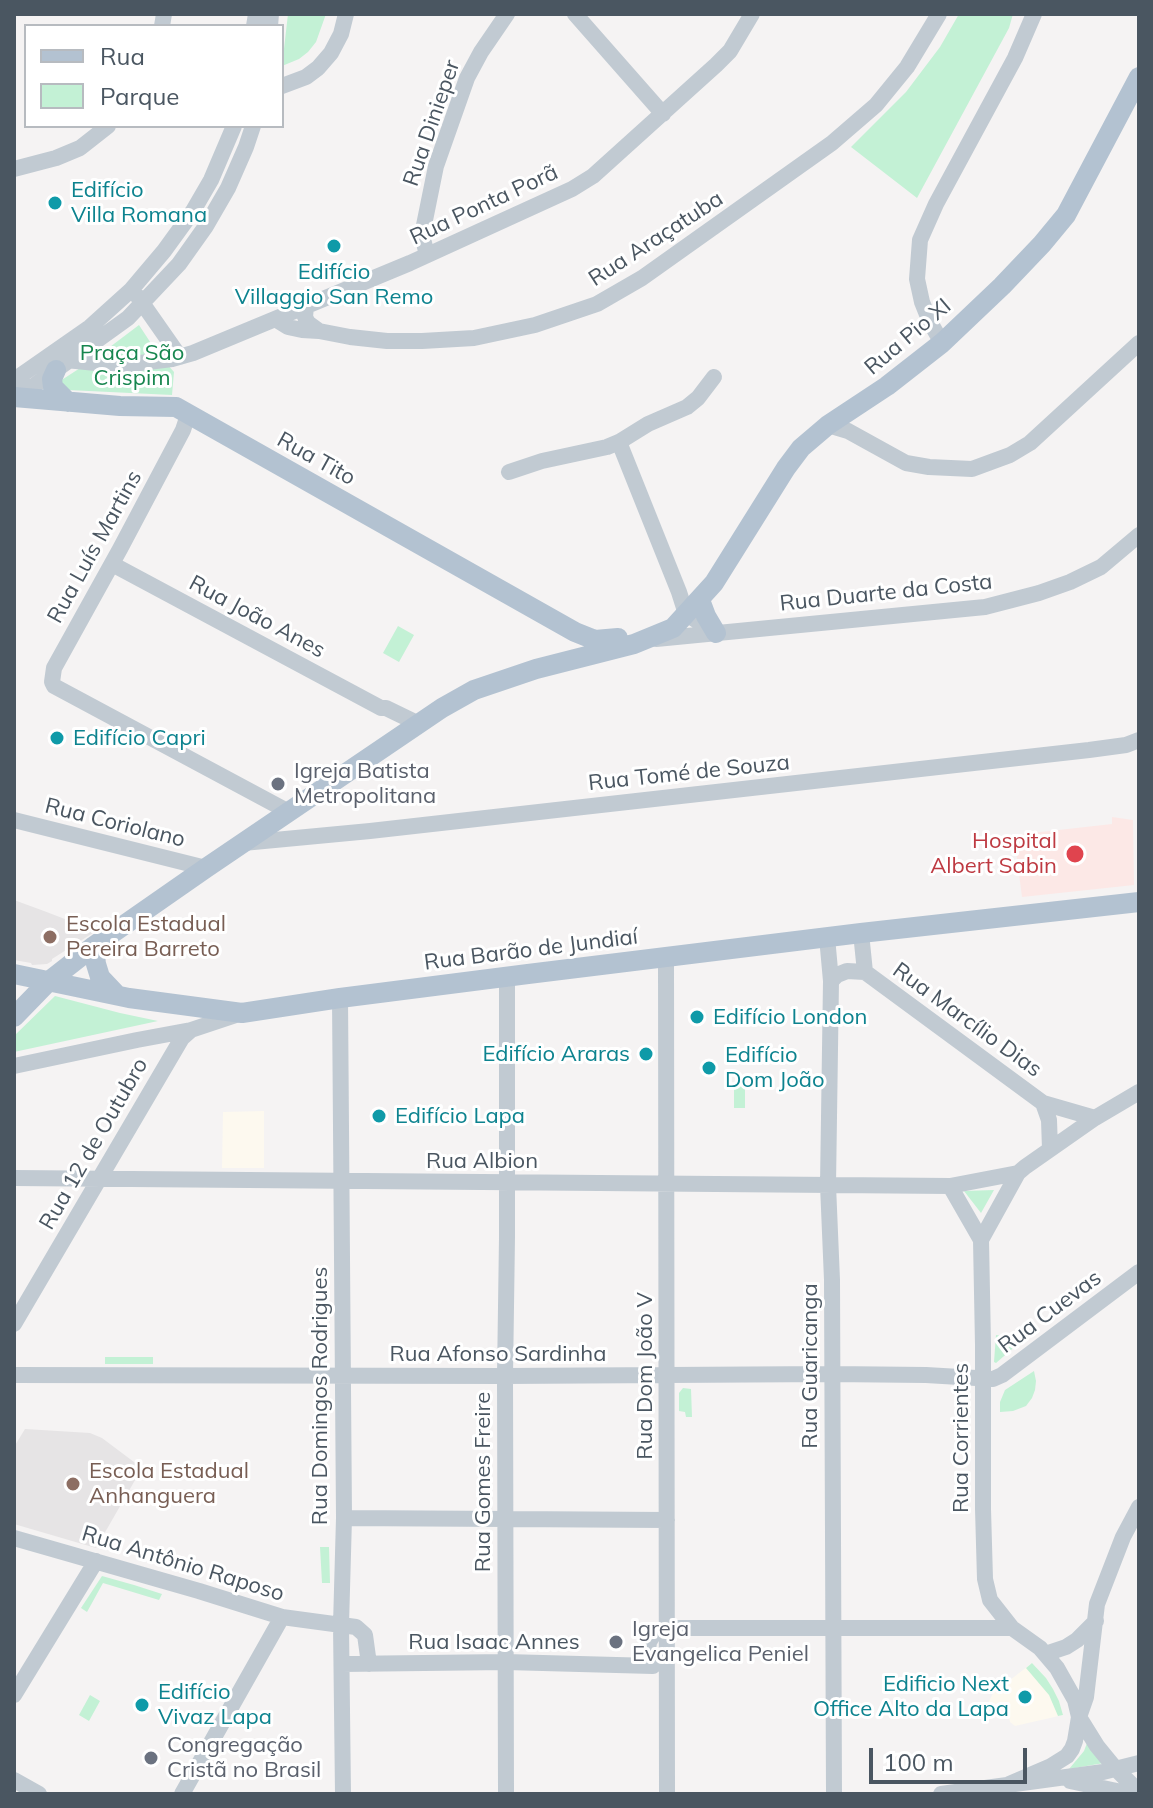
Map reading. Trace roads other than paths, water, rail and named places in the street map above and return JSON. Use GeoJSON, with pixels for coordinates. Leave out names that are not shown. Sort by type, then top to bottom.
{"type":"FeatureCollection","features":[{"type":"Feature","properties":{"kind":"main road","name":"Rua Pio XI"},"geometry":{"type":"LineString","coordinates":[[14,1017],[48,982],[94,946],[414,727],[474,690],[669,631],[726,566],[793,458],[807,443],[942,343],[1042,244],[1066,215],[1139,77]]}},
{"type":"Feature","properties":{"kind":"main road"},"geometry":{"type":"LineString","coordinates":[[58,362],[52,379],[53,387],[68,402]]}},
{"type":"Feature","properties":{"kind":"main road","name":"Rua Tito"},"geometry":{"type":"LineString","coordinates":[[14,397],[176,407],[189,421],[575,632]]}},
{"type":"Feature","properties":{"kind":"main road"},"geometry":{"type":"LineString","coordinates":[[575,658],[575,632],[595,640],[609,640],[644,630],[693,607],[706,616],[716,633]]}},
{"type":"Feature","properties":{"kind":"main road","name":"Rua Barão de Jundiaí"},"geometry":{"type":"LineString","coordinates":[[14,974],[178,1006],[242,1013],[827,937],[1139,902]]}},
{"type":"Feature","properties":{"kind":"main road"},"geometry":{"type":"LineString","coordinates":[[94,946],[100,977],[117,995]]}},
{"type":"Feature","properties":{"kind":"street"},"geometry":{"type":"LineString","coordinates":[[284,85],[306,77],[331,53],[341,34],[346,14]]}},
{"type":"Feature","properties":{"kind":"street","name":"Rua Dinieper"},"geometry":{"type":"LineString","coordinates":[[427,255],[422,235],[440,153],[467,78],[507,14]]}},
{"type":"Feature","properties":{"kind":"street"},"geometry":{"type":"LineString","coordinates":[[575,14],[663,114]]}},
{"type":"Feature","properties":{"kind":"street","name":"Rua Ponta Porã"},"geometry":{"type":"LineString","coordinates":[[180,357],[427,255],[572,189],[593,176],[730,51],[752,14]]}},
{"type":"Feature","properties":{"kind":"street","name":"Rua Araçatuba"},"geometry":{"type":"LineString","coordinates":[[275,319],[288,327],[302,330],[387,341],[474,338],[535,325],[615,295],[719,226],[855,124],[876,105],[907,67],[939,14]]}},
{"type":"Feature","properties":{"kind":"street"},"geometry":{"type":"LineString","coordinates":[[942,343],[922,302],[917,279],[920,240],[936,204],[1015,58],[1032,15]]}},
{"type":"Feature","properties":{"kind":"street"},"geometry":{"type":"LineString","coordinates":[[14,169],[80,148],[105,128]]}},
{"type":"Feature","properties":{"kind":"street"},"geometry":{"type":"LineString","coordinates":[[14,380],[58,362],[128,318],[143,303],[179,264],[206,226],[228,188],[252,128]]}},
{"type":"Feature","properties":{"kind":"street"},"geometry":{"type":"LineString","coordinates":[[14,397],[35,385],[90,327],[131,290],[164,251],[211,180],[231,134],[246,147]]}},
{"type":"Feature","properties":{"kind":"street"},"geometry":{"type":"LineString","coordinates":[[211,180],[228,188]]}},
{"type":"Feature","properties":{"kind":"street"},"geometry":{"type":"LineString","coordinates":[[189,216],[206,226]]}},
{"type":"Feature","properties":{"kind":"street"},"geometry":{"type":"LineString","coordinates":[[164,251],[179,264]]}},
{"type":"Feature","properties":{"kind":"street"},"geometry":{"type":"LineString","coordinates":[[58,362],[132,364],[180,357],[131,290]]}},
{"type":"Feature","properties":{"kind":"street"},"geometry":{"type":"LineString","coordinates":[[306,306],[308,323],[319,331]]}},
{"type":"Feature","properties":{"kind":"street"},"geometry":{"type":"LineString","coordinates":[[828,425],[848,431],[906,463],[972,469],[1030,443],[1139,343]]}},
{"type":"Feature","properties":{"kind":"street"},"geometry":{"type":"LineString","coordinates":[[509,472],[619,442],[648,424],[687,407],[714,377]]}},
{"type":"Feature","properties":{"kind":"street"},"geometry":{"type":"LineString","coordinates":[[863,404],[862,423],[867,441]]}},
{"type":"Feature","properties":{"kind":"street","name":"Rua Luís Martins"},"geometry":{"type":"LineString","coordinates":[[189,421],[54,668],[54,686],[289,812]]}},
{"type":"Feature","properties":{"kind":"street"},"geometry":{"type":"LineString","coordinates":[[619,442],[679,592],[693,607]]}},
{"type":"Feature","properties":{"kind":"street","name":"Rua Duarte da Costa"},"geometry":{"type":"LineString","coordinates":[[643,641],[985,607],[1070,582],[1101,567],[1139,535]]}},
{"type":"Feature","properties":{"kind":"street","name":"Rua João Anes"},"geometry":{"type":"LineString","coordinates":[[112,564],[414,727]]}},
{"type":"Feature","properties":{"kind":"street","name":"Rua Tomé de Souza"},"geometry":{"type":"LineString","coordinates":[[243,843],[1089,750],[1139,740]]}},
{"type":"Feature","properties":{"kind":"street","name":"Rua Coriolano"},"geometry":{"type":"LineString","coordinates":[[14,820],[206,868]]}},
{"type":"Feature","properties":{"kind":"street","name":"Rua Marcílio Dias"},"geometry":{"type":"LineString","coordinates":[[861,933],[865,972]]}},
{"type":"Feature","properties":{"kind":"street","name":"Rua Guaricanga"},"geometry":{"type":"LineString","coordinates":[[827,937],[831,981],[828,1185],[832,1280],[834,1794]]}},
{"type":"Feature","properties":{"kind":"street","name":"Rua Dom João V"},"geometry":{"type":"LineString","coordinates":[[666,957],[667,1794]]}},
{"type":"Feature","properties":{"kind":"street","name":"Rua Marcílio Dias"},"geometry":{"type":"LineString","coordinates":[[831,981],[847,971],[865,972],[1043,1103],[1095,1118]]}},
{"type":"Feature","properties":{"kind":"street","name":"Rua Gomes Freire"},"geometry":{"type":"LineString","coordinates":[[506,1794],[507,977]]}},
{"type":"Feature","properties":{"kind":"street","name":"Rua Domingos Rodrigues"},"geometry":{"type":"LineString","coordinates":[[340,998],[343,1794]]}},
{"type":"Feature","properties":{"kind":"street"},"geometry":{"type":"LineString","coordinates":[[14,1066],[191,1030],[242,1013]]}},
{"type":"Feature","properties":{"kind":"street","name":"Rua 12 de Outubro"},"geometry":{"type":"LineString","coordinates":[[14,1324],[182,1038],[191,1030]]}},
{"type":"Feature","properties":{"kind":"street"},"geometry":{"type":"LineString","coordinates":[[981,1240],[1018,1173],[1095,1118],[1139,1092]]}},
{"type":"Feature","properties":{"kind":"street","name":"Rua Marcílio Dias"},"geometry":{"type":"LineString","coordinates":[[1043,1103],[1049,1120],[1050,1149]]}},
{"type":"Feature","properties":{"kind":"street","name":"Rua Albion"},"geometry":{"type":"LineString","coordinates":[[14,1178],[950,1186],[1018,1173]]}},
{"type":"Feature","properties":{"kind":"street"},"geometry":{"type":"LineString","coordinates":[[950,1186],[981,1240]]}},
{"type":"Feature","properties":{"kind":"street","name":"Rua Corrientes"},"geometry":{"type":"LineString","coordinates":[[981,1240],[983,1509],[985,1579],[990,1600],[1012,1628],[1045,1654],[1066,1682],[1079,1717],[1097,1746],[1127,1775]]}},
{"type":"Feature","properties":{"kind":"street","name":"Rua Cuevas"},"geometry":{"type":"LineString","coordinates":[[983,1378],[993,1379],[1002,1375],[1139,1272]]}},
{"type":"Feature","properties":{"kind":"street","name":"Rua Afonso Sardinha"},"geometry":{"type":"LineString","coordinates":[[14,1375],[831,1374],[983,1378]]}},
{"type":"Feature","properties":{"kind":"street"},"geometry":{"type":"LineString","coordinates":[[1009,1784],[1067,1756],[1075,1741],[1086,1697],[1097,1604],[1123,1537],[1139,1507]]}},
{"type":"Feature","properties":{"kind":"street"},"geometry":{"type":"LineString","coordinates":[[344,1518],[667,1520]]}},
{"type":"Feature","properties":{"kind":"street","name":"Rua Antônio Raposo"},"geometry":{"type":"LineString","coordinates":[[14,1538],[282,1617],[341,1625]]}},
{"type":"Feature","properties":{"kind":"street"},"geometry":{"type":"LineString","coordinates":[[14,1695],[96,1561]]}},
{"type":"Feature","properties":{"kind":"street"},"geometry":{"type":"LineString","coordinates":[[182,1794],[282,1617]]}},
{"type":"Feature","properties":{"kind":"street"},"geometry":{"type":"LineString","coordinates":[[1045,1654],[1077,1640],[1096,1621]]}},
{"type":"Feature","properties":{"kind":"street"},"geometry":{"type":"LineString","coordinates":[[341,1625],[363,1631],[369,1664]]}},
{"type":"Feature","properties":{"kind":"street"},"geometry":{"type":"LineString","coordinates":[[646,1666],[649,1642],[653,1635],[667,1628],[1012,1628]]}},
{"type":"Feature","properties":{"kind":"street","name":"Rua Isaac Annes"},"geometry":{"type":"LineString","coordinates":[[342,1664],[506,1662],[667,1666]]}},
{"type":"Feature","properties":{"kind":"street"},"geometry":{"type":"LineString","coordinates":[[941,1794],[1103,1772],[1127,1775]]}},
{"type":"Feature","properties":{"kind":"street"},"geometry":{"type":"LineString","coordinates":[[1056,1778],[1127,1775]]}},
{"type":"Feature","properties":{"kind":"street"},"geometry":{"type":"LineString","coordinates":[[14,1780],[39,1794]]}},
{"type":"Feature","properties":{"kind":"place","name":"Edifício Villa Romana"},"geometry":{"type":"Point","coordinates":[55,203]}},
{"type":"Feature","properties":{"kind":"place","name":"Edifício Villaggio San Remo"},"geometry":{"type":"Point","coordinates":[334,246]}},
{"type":"Feature","properties":{"kind":"place","name":"Edifício Capri"},"geometry":{"type":"Point","coordinates":[57,738]}},
{"type":"Feature","properties":{"kind":"place","name":"Igreja Batista Metropolitana"},"geometry":{"type":"Point","coordinates":[278,784]}},
{"type":"Feature","properties":{"kind":"place","name":"Hospital Albert Sabin"},"geometry":{"type":"Point","coordinates":[1075,854]}},
{"type":"Feature","properties":{"kind":"place","name":"Escola Estadual Pereira Barreto"},"geometry":{"type":"Point","coordinates":[50,937]}},
{"type":"Feature","properties":{"kind":"place","name":"Edifício London"},"geometry":{"type":"Point","coordinates":[697,1017]}},
{"type":"Feature","properties":{"kind":"place","name":"Edifício Araras"},"geometry":{"type":"Point","coordinates":[646,1054]}},
{"type":"Feature","properties":{"kind":"place","name":"Edifício Dom João"},"geometry":{"type":"Point","coordinates":[709,1068]}},
{"type":"Feature","properties":{"kind":"place","name":"Edifício Lapa"},"geometry":{"type":"Point","coordinates":[379,1116]}},
{"type":"Feature","properties":{"kind":"place","name":"Escola Estadual Anhanguera"},"geometry":{"type":"Point","coordinates":[73,1484]}},
{"type":"Feature","properties":{"kind":"place","name":"Igreja Evangelica Peniel"},"geometry":{"type":"Point","coordinates":[616,1642]}},
{"type":"Feature","properties":{"kind":"place","name":"Edificio Next Office Alto da Lapa"},"geometry":{"type":"Point","coordinates":[1025,1697]}},
{"type":"Feature","properties":{"kind":"place","name":"Edifício Vivaz Lapa"},"geometry":{"type":"Point","coordinates":[142,1705]}},
{"type":"Feature","properties":{"kind":"place","name":"Congregação Cristã no Brasil"},"geometry":{"type":"Point","coordinates":[151,1758]}},
{"type":"Feature","properties":{"kind":"park label","name":"Praça São Crispim"},"geometry":{"type":"Point","coordinates":[132,366]}}]}
